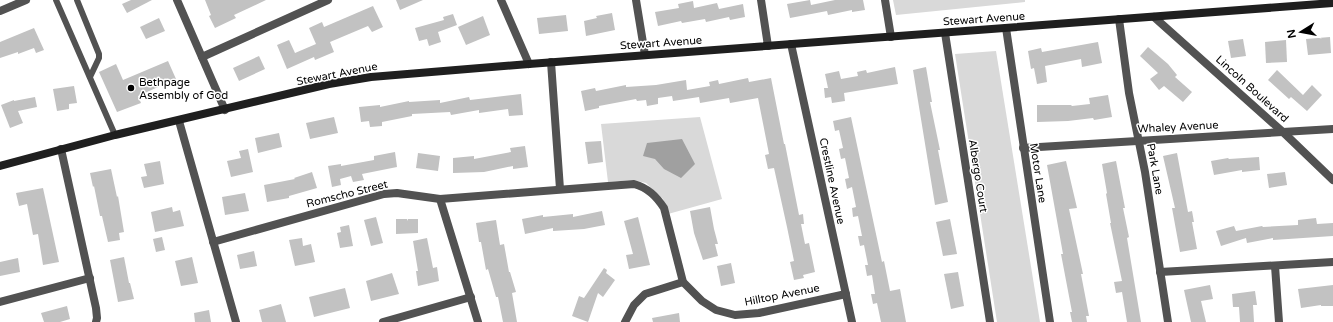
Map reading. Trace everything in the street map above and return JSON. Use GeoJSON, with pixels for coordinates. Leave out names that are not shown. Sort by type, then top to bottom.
{"type":"FeatureCollection","features":[{"type":"Feature","properties":{"kind":"main road","name":"Stewart Avenue"},"geometry":{"type":"LineString","coordinates":[[0,166],[115,135],[329,84],[371,77],[1333,3]]}},
{"type":"Feature","properties":{"kind":"street"},"geometry":{"type":"LineString","coordinates":[[0,11],[26,0]]}},
{"type":"Feature","properties":{"kind":"street"},"geometry":{"type":"LineString","coordinates":[[177,0],[225,110]]}},
{"type":"Feature","properties":{"kind":"street"},"geometry":{"type":"LineString","coordinates":[[202,56],[328,0]]}},
{"type":"Feature","properties":{"kind":"street"},"geometry":{"type":"LineString","coordinates":[[501,0],[529,64]]}},
{"type":"Feature","properties":{"kind":"street"},"geometry":{"type":"LineString","coordinates":[[636,0],[645,55]]}},
{"type":"Feature","properties":{"kind":"street"},"geometry":{"type":"LineString","coordinates":[[761,0],[768,46]]}},
{"type":"Feature","properties":{"kind":"street"},"geometry":{"type":"LineString","coordinates":[[885,0],[891,37]]}},
{"type":"Feature","properties":{"kind":"street","name":"Lincoln Boulevard"},"geometry":{"type":"LineString","coordinates":[[1154,17],[1284,133],[1333,180]]}},
{"type":"Feature","properties":{"kind":"street","name":"Park Lane"},"geometry":{"type":"LineString","coordinates":[[1119,20],[1129,94],[1145,172],[1168,322]]}},
{"type":"Feature","properties":{"kind":"street","name":"Motor Lane"},"geometry":{"type":"LineString","coordinates":[[1006,28],[1050,322]]}},
{"type":"Feature","properties":{"kind":"street","name":"Albergo Court"},"geometry":{"type":"LineString","coordinates":[[945,33],[990,322]]}},
{"type":"Feature","properties":{"kind":"street","name":"Crestline Avenue"},"geometry":{"type":"LineString","coordinates":[[791,44],[852,322]]}},
{"type":"Feature","properties":{"kind":"street"},"geometry":{"type":"LineString","coordinates":[[551,62],[560,189],[634,184],[650,191],[664,208],[683,282],[645,294],[634,305],[625,322]]}},
{"type":"Feature","properties":{"kind":"street"},"geometry":{"type":"LineString","coordinates":[[179,120],[236,322]]}},
{"type":"Feature","properties":{"kind":"street","name":"Whaley Avenue"},"geometry":{"type":"LineString","coordinates":[[1023,148],[1333,129]]}},
{"type":"Feature","properties":{"kind":"street"},"geometry":{"type":"LineString","coordinates":[[61,149],[90,278],[96,308],[96,322]]}},
{"type":"Feature","properties":{"kind":"street","name":"Romscho Street"},"geometry":{"type":"LineString","coordinates":[[213,242],[384,194],[397,193],[440,199],[560,189]]}},
{"type":"Feature","properties":{"kind":"street"},"geometry":{"type":"LineString","coordinates":[[440,199],[478,322]]}},
{"type":"Feature","properties":{"kind":"street"},"geometry":{"type":"LineString","coordinates":[[1160,272],[1333,262]]}},
{"type":"Feature","properties":{"kind":"street"},"geometry":{"type":"LineString","coordinates":[[1275,266],[1279,322]]}},
{"type":"Feature","properties":{"kind":"street"},"geometry":{"type":"LineString","coordinates":[[0,302],[90,278]]}},
{"type":"Feature","properties":{"kind":"street","name":"Hilltop Avenue"},"geometry":{"type":"LineString","coordinates":[[683,282],[702,301],[716,310],[736,315],[759,313],[846,294]]}},
{"type":"Feature","properties":{"kind":"street"},"geometry":{"type":"LineString","coordinates":[[383,322],[470,297]]}},
{"type":"Feature","properties":{"kind":"lane"},"geometry":{"type":"LineString","coordinates":[[56,0],[115,135]]}},
{"type":"Feature","properties":{"kind":"lane"},"geometry":{"type":"LineString","coordinates":[[77,0],[99,54],[90,77]]}},
{"type":"Feature","properties":{"kind":"shaded area"},"geometry":{"type":"Polygon","coordinates":[[[893,0],[1025,0],[1025,2],[896,15],[893,0]]]}},
{"type":"Feature","properties":{"kind":"shaded area"},"geometry":{"type":"Polygon","coordinates":[[[996,51],[1040,322],[997,322],[955,54],[996,51]]]}},
{"type":"Feature","properties":{"kind":"shaded area"},"geometry":{"type":"Polygon","coordinates":[[[700,117],[722,199],[668,214],[663,199],[646,183],[633,180],[608,182],[601,124],[700,117]]]}},
{"type":"Feature","properties":{"kind":"shaded area"},"geometry":{"type":"Polygon","coordinates":[[[682,139],[695,164],[681,178],[664,169],[655,159],[643,156],[647,143],[682,139]]]}},
{"type":"Feature","properties":{"kind":"building"},"geometry":{"type":"Polygon","coordinates":[[[131,0],[152,0],[127,13],[122,4],[131,0]]]}},
{"type":"Feature","properties":{"kind":"building"},"geometry":{"type":"Polygon","coordinates":[[[205,0],[266,0],[234,15],[236,18],[215,28],[209,16],[211,15],[205,0]]]}},
{"type":"Feature","properties":{"kind":"building"},"geometry":{"type":"Polygon","coordinates":[[[396,0],[423,0],[400,10],[396,0]]]}},
{"type":"Feature","properties":{"kind":"building"},"geometry":{"type":"Polygon","coordinates":[[[810,0],[811,5],[835,0],[863,0],[865,10],[852,12],[852,10],[828,15],[827,11],[790,18],[787,4],[810,0]]]}},
{"type":"Feature","properties":{"kind":"building"},"geometry":{"type":"Polygon","coordinates":[[[693,1],[694,8],[717,3],[719,9],[743,4],[745,17],[730,20],[729,17],[706,22],[705,19],[682,23],[681,21],[658,26],[655,12],[679,8],[678,4],[693,1]]]}},
{"type":"Feature","properties":{"kind":"building"},"geometry":{"type":"Polygon","coordinates":[[[373,6],[383,27],[372,32],[368,26],[330,42],[334,52],[315,60],[314,57],[287,69],[277,45],[289,40],[295,53],[316,44],[309,28],[322,22],[324,27],[373,6]]]}},
{"type":"Feature","properties":{"kind":"building"},"geometry":{"type":"Polygon","coordinates":[[[612,13],[615,30],[586,36],[584,21],[597,18],[596,16],[612,13]]]}},
{"type":"Feature","properties":{"kind":"building"},"geometry":{"type":"Polygon","coordinates":[[[453,14],[457,25],[438,32],[441,42],[429,46],[427,39],[419,41],[415,28],[444,20],[443,17],[453,14]]]}},
{"type":"Feature","properties":{"kind":"building"},"geometry":{"type":"Polygon","coordinates":[[[566,15],[568,31],[539,34],[537,18],[566,15]]]}},
{"type":"Feature","properties":{"kind":"building"},"geometry":{"type":"Polygon","coordinates":[[[483,16],[490,35],[466,45],[458,27],[483,16]]]}},
{"type":"Feature","properties":{"kind":"building"},"geometry":{"type":"Polygon","coordinates":[[[159,18],[165,31],[146,39],[140,27],[159,18]]]}},
{"type":"Feature","properties":{"kind":"building"},"geometry":{"type":"Polygon","coordinates":[[[34,28],[44,50],[36,53],[34,48],[18,54],[18,52],[0,58],[0,42],[34,28]]]}},
{"type":"Feature","properties":{"kind":"building"},"geometry":{"type":"Polygon","coordinates":[[[1330,37],[1331,53],[1308,55],[1306,39],[1330,37]]]}},
{"type":"Feature","properties":{"kind":"building"},"geometry":{"type":"Polygon","coordinates":[[[1243,39],[1246,56],[1231,58],[1228,41],[1243,39]]]}},
{"type":"Feature","properties":{"kind":"building"},"geometry":{"type":"Polygon","coordinates":[[[1286,40],[1287,62],[1266,63],[1265,42],[1286,40]]]}},
{"type":"Feature","properties":{"kind":"building"},"geometry":{"type":"Polygon","coordinates":[[[1098,42],[1102,63],[1082,67],[1081,59],[1045,66],[1047,82],[1037,84],[1034,68],[1031,69],[1028,51],[1041,48],[1042,52],[1098,42]]]}},
{"type":"Feature","properties":{"kind":"building"},"geometry":{"type":"Polygon","coordinates":[[[1148,47],[1168,64],[1177,75],[1175,77],[1192,92],[1183,102],[1164,86],[1159,90],[1150,79],[1158,73],[1140,56],[1148,47]]]}},
{"type":"Feature","properties":{"kind":"building"},"geometry":{"type":"Polygon","coordinates":[[[259,56],[265,69],[239,81],[233,68],[259,56]]]}},
{"type":"Feature","properties":{"kind":"building","name":"Bethpage Assembly of God"},"geometry":{"type":"Polygon","coordinates":[[[168,61],[176,79],[138,96],[141,103],[117,112],[99,72],[116,64],[123,80],[168,61]]]}},
{"type":"Feature","properties":{"kind":"building"},"geometry":{"type":"Polygon","coordinates":[[[895,67],[898,84],[844,93],[845,101],[832,103],[831,97],[825,98],[824,88],[828,88],[825,74],[839,71],[841,79],[858,76],[857,72],[866,70],[867,73],[895,67]]]}},
{"type":"Feature","properties":{"kind":"building"},"geometry":{"type":"Polygon","coordinates":[[[926,67],[932,102],[930,102],[940,150],[938,150],[948,202],[935,205],[913,70],[926,67]]]}},
{"type":"Feature","properties":{"kind":"building"},"geometry":{"type":"Polygon","coordinates":[[[1277,70],[1303,95],[1312,85],[1322,95],[1307,111],[1291,97],[1289,99],[1268,80],[1277,70]]]}},
{"type":"Feature","properties":{"kind":"building"},"geometry":{"type":"Polygon","coordinates":[[[748,78],[749,82],[771,78],[799,215],[803,214],[804,224],[801,224],[805,244],[809,243],[815,272],[803,275],[804,278],[794,280],[790,262],[794,261],[774,168],[768,169],[765,155],[769,154],[758,98],[730,103],[729,98],[700,103],[699,97],[673,101],[672,96],[658,98],[658,104],[647,106],[646,100],[637,101],[636,99],[599,106],[599,108],[585,111],[581,91],[595,88],[596,91],[626,85],[626,87],[656,85],[686,80],[687,90],[710,86],[709,82],[718,80],[719,84],[748,78]]]}},
{"type":"Feature","properties":{"kind":"building"},"geometry":{"type":"Polygon","coordinates":[[[74,86],[77,103],[69,104],[69,109],[57,111],[53,89],[74,86]]]}},
{"type":"Feature","properties":{"kind":"building"},"geometry":{"type":"Polygon","coordinates":[[[521,94],[523,115],[509,116],[508,109],[479,113],[479,110],[451,115],[450,112],[412,114],[412,116],[382,122],[382,126],[370,127],[369,121],[361,122],[359,107],[380,105],[380,107],[409,101],[440,100],[440,103],[469,97],[470,100],[521,94]]]}},
{"type":"Feature","properties":{"kind":"building"},"geometry":{"type":"Polygon","coordinates":[[[1108,95],[1112,117],[1094,120],[1093,118],[1068,121],[1037,122],[1037,105],[1072,106],[1090,104],[1089,98],[1108,95]]]}},
{"type":"Feature","properties":{"kind":"building"},"geometry":{"type":"Polygon","coordinates":[[[35,97],[37,107],[18,111],[23,123],[10,128],[1,105],[14,100],[35,97]]]}},
{"type":"Feature","properties":{"kind":"building"},"geometry":{"type":"Polygon","coordinates":[[[334,117],[338,133],[310,139],[306,123],[334,117]]]}},
{"type":"Feature","properties":{"kind":"building"},"geometry":{"type":"Polygon","coordinates":[[[851,117],[882,262],[884,261],[890,291],[900,289],[906,322],[881,322],[877,303],[873,304],[871,294],[875,294],[872,275],[867,276],[865,265],[868,265],[864,245],[860,246],[858,236],[862,236],[858,216],[853,217],[852,208],[856,207],[852,187],[847,189],[845,179],[849,178],[845,158],[841,159],[839,149],[843,148],[839,130],[835,131],[833,121],[851,117]]]}},
{"type":"Feature","properties":{"kind":"building"},"geometry":{"type":"Polygon","coordinates":[[[279,133],[282,147],[258,153],[255,138],[279,133]]]}},
{"type":"Feature","properties":{"kind":"building"},"geometry":{"type":"Polygon","coordinates":[[[601,141],[603,162],[588,164],[585,142],[601,141]]]}},
{"type":"Feature","properties":{"kind":"building"},"geometry":{"type":"Polygon","coordinates":[[[525,146],[528,167],[513,169],[513,166],[484,172],[453,173],[453,158],[474,156],[474,159],[511,152],[510,148],[525,146]]]}},
{"type":"Feature","properties":{"kind":"building"},"geometry":{"type":"Polygon","coordinates":[[[248,149],[253,172],[231,177],[227,161],[241,158],[239,151],[248,149]]]}},
{"type":"Feature","properties":{"kind":"building"},"geometry":{"type":"Polygon","coordinates":[[[395,152],[397,167],[362,174],[364,180],[353,182],[351,176],[340,179],[341,185],[332,187],[328,166],[341,164],[341,166],[374,160],[374,156],[395,152]]]}},
{"type":"Feature","properties":{"kind":"building"},"geometry":{"type":"Polygon","coordinates":[[[418,153],[440,156],[438,171],[416,168],[418,153]]]}},
{"type":"Feature","properties":{"kind":"building"},"geometry":{"type":"Polygon","coordinates":[[[1177,153],[1188,212],[1192,211],[1194,222],[1192,222],[1197,249],[1180,252],[1172,208],[1175,208],[1163,156],[1177,153]]]}},
{"type":"Feature","properties":{"kind":"building"},"geometry":{"type":"Polygon","coordinates":[[[1259,157],[1260,170],[1242,172],[1242,170],[1214,175],[1211,161],[1228,158],[1259,157]]]}},
{"type":"Feature","properties":{"kind":"building"},"geometry":{"type":"Polygon","coordinates":[[[160,161],[164,184],[144,188],[141,177],[147,176],[144,164],[160,161]]]}},
{"type":"Feature","properties":{"kind":"building"},"geometry":{"type":"Polygon","coordinates":[[[1066,161],[1077,208],[1069,209],[1083,274],[1081,274],[1089,316],[1086,316],[1087,322],[1072,322],[1070,312],[1072,312],[1061,254],[1063,254],[1047,165],[1066,161]]]}},
{"type":"Feature","properties":{"kind":"building"},"geometry":{"type":"Polygon","coordinates":[[[1116,161],[1125,208],[1123,208],[1129,237],[1127,238],[1141,322],[1127,322],[1122,292],[1116,293],[1114,282],[1122,281],[1110,223],[1102,164],[1116,161]]]}},
{"type":"Feature","properties":{"kind":"building"},"geometry":{"type":"Polygon","coordinates":[[[111,169],[117,197],[118,196],[124,232],[119,233],[120,240],[108,242],[90,173],[111,169]]]}},
{"type":"Feature","properties":{"kind":"building"},"geometry":{"type":"Polygon","coordinates":[[[312,172],[317,188],[289,196],[289,198],[267,202],[264,185],[295,179],[294,178],[312,172]]]}},
{"type":"Feature","properties":{"kind":"building"},"geometry":{"type":"Polygon","coordinates":[[[1285,172],[1287,185],[1269,188],[1267,174],[1285,172]]]}},
{"type":"Feature","properties":{"kind":"building"},"geometry":{"type":"Polygon","coordinates":[[[43,188],[59,262],[43,265],[38,234],[33,235],[27,204],[19,206],[16,193],[43,188]]]}},
{"type":"Feature","properties":{"kind":"building"},"geometry":{"type":"Polygon","coordinates":[[[245,193],[249,211],[225,215],[222,197],[245,193]]]}},
{"type":"Feature","properties":{"kind":"building"},"geometry":{"type":"Polygon","coordinates":[[[172,207],[173,212],[180,210],[184,226],[155,232],[151,212],[172,207]]]}},
{"type":"Feature","properties":{"kind":"building"},"geometry":{"type":"Polygon","coordinates":[[[710,207],[718,244],[715,244],[718,256],[703,260],[694,233],[690,211],[710,207]]]}},
{"type":"Feature","properties":{"kind":"building"},"geometry":{"type":"Polygon","coordinates":[[[602,211],[605,225],[584,229],[553,231],[553,228],[525,234],[522,219],[543,215],[543,217],[573,214],[573,217],[602,211]]]}},
{"type":"Feature","properties":{"kind":"building"},"geometry":{"type":"Polygon","coordinates":[[[376,217],[383,243],[371,246],[364,220],[376,217]]]}},
{"type":"Feature","properties":{"kind":"building"},"geometry":{"type":"Polygon","coordinates":[[[638,217],[650,265],[629,269],[626,255],[633,254],[624,221],[638,217]]]}},
{"type":"Feature","properties":{"kind":"building"},"geometry":{"type":"Polygon","coordinates":[[[1316,218],[1317,224],[1333,223],[1333,236],[1273,240],[1273,238],[1247,243],[1246,238],[1221,246],[1216,231],[1234,226],[1236,231],[1262,226],[1298,225],[1298,220],[1316,218]]]}},
{"type":"Feature","properties":{"kind":"building"},"geometry":{"type":"Polygon","coordinates":[[[396,219],[407,219],[408,221],[408,219],[418,219],[418,233],[396,234],[396,219]]]}},
{"type":"Feature","properties":{"kind":"building"},"geometry":{"type":"Polygon","coordinates":[[[950,219],[957,254],[943,256],[936,222],[950,219]]]}},
{"type":"Feature","properties":{"kind":"building"},"geometry":{"type":"Polygon","coordinates":[[[496,220],[500,245],[504,244],[509,272],[516,292],[512,293],[517,322],[503,322],[498,297],[496,297],[488,269],[486,270],[481,242],[479,242],[476,223],[496,220]]]}},
{"type":"Feature","properties":{"kind":"building"},"geometry":{"type":"Polygon","coordinates":[[[349,225],[353,246],[340,248],[337,233],[341,232],[340,227],[349,225]]]}},
{"type":"Feature","properties":{"kind":"building"},"geometry":{"type":"Polygon","coordinates":[[[162,237],[165,250],[156,252],[153,239],[162,237]]]}},
{"type":"Feature","properties":{"kind":"building"},"geometry":{"type":"Polygon","coordinates":[[[302,238],[303,246],[311,244],[315,262],[295,266],[289,240],[302,238]]]}},
{"type":"Feature","properties":{"kind":"building"},"geometry":{"type":"Polygon","coordinates":[[[427,238],[433,268],[437,267],[439,281],[418,286],[416,271],[418,271],[413,241],[427,238]]]}},
{"type":"Feature","properties":{"kind":"building"},"geometry":{"type":"Polygon","coordinates":[[[254,251],[257,266],[240,269],[237,255],[254,251]]]}},
{"type":"Feature","properties":{"kind":"building"},"geometry":{"type":"Polygon","coordinates":[[[124,257],[134,299],[118,302],[110,260],[124,257]]]}},
{"type":"Feature","properties":{"kind":"building"},"geometry":{"type":"Polygon","coordinates":[[[192,257],[198,283],[181,286],[175,261],[192,257]]]}},
{"type":"Feature","properties":{"kind":"building"},"geometry":{"type":"Polygon","coordinates":[[[18,258],[20,272],[0,276],[0,262],[18,258]]]}},
{"type":"Feature","properties":{"kind":"building"},"geometry":{"type":"Polygon","coordinates":[[[731,263],[735,283],[721,286],[717,266],[731,263]]]}},
{"type":"Feature","properties":{"kind":"building"},"geometry":{"type":"Polygon","coordinates":[[[604,268],[607,270],[606,273],[615,280],[603,297],[598,293],[588,322],[572,316],[579,296],[584,298],[604,268]]]}},
{"type":"Feature","properties":{"kind":"building"},"geometry":{"type":"Polygon","coordinates":[[[958,272],[964,306],[951,309],[944,274],[958,272]]]}},
{"type":"Feature","properties":{"kind":"building"},"geometry":{"type":"Polygon","coordinates":[[[392,273],[399,294],[371,301],[366,281],[392,273]]]}},
{"type":"Feature","properties":{"kind":"building"},"geometry":{"type":"Polygon","coordinates":[[[1210,285],[1213,299],[1201,301],[1206,322],[1191,322],[1184,290],[1210,285]]]}},
{"type":"Feature","properties":{"kind":"building"},"geometry":{"type":"Polygon","coordinates":[[[1333,285],[1333,306],[1321,305],[1301,308],[1298,289],[1333,285]]]}},
{"type":"Feature","properties":{"kind":"building"},"geometry":{"type":"Polygon","coordinates":[[[345,288],[350,308],[314,317],[309,297],[345,288]]]}},
{"type":"Feature","properties":{"kind":"building"},"geometry":{"type":"Polygon","coordinates":[[[1255,291],[1257,305],[1253,305],[1254,322],[1240,322],[1239,307],[1233,307],[1232,294],[1255,291]]]}},
{"type":"Feature","properties":{"kind":"building"},"geometry":{"type":"Polygon","coordinates":[[[281,304],[286,322],[262,322],[259,310],[281,304]]]}},
{"type":"Feature","properties":{"kind":"building"},"geometry":{"type":"Polygon","coordinates":[[[67,306],[70,319],[60,322],[44,322],[41,313],[67,306]]]}},
{"type":"Feature","properties":{"kind":"building"},"geometry":{"type":"Polygon","coordinates":[[[209,310],[211,322],[195,322],[194,313],[209,310]]]}},
{"type":"Feature","properties":{"kind":"building"},"geometry":{"type":"Polygon","coordinates":[[[679,313],[680,322],[653,322],[652,318],[679,313]]]}},
{"type":"Feature","properties":{"kind":"place","name":"Bethpage Assembly of God"},"geometry":{"type":"Point","coordinates":[131,88]}}]}
